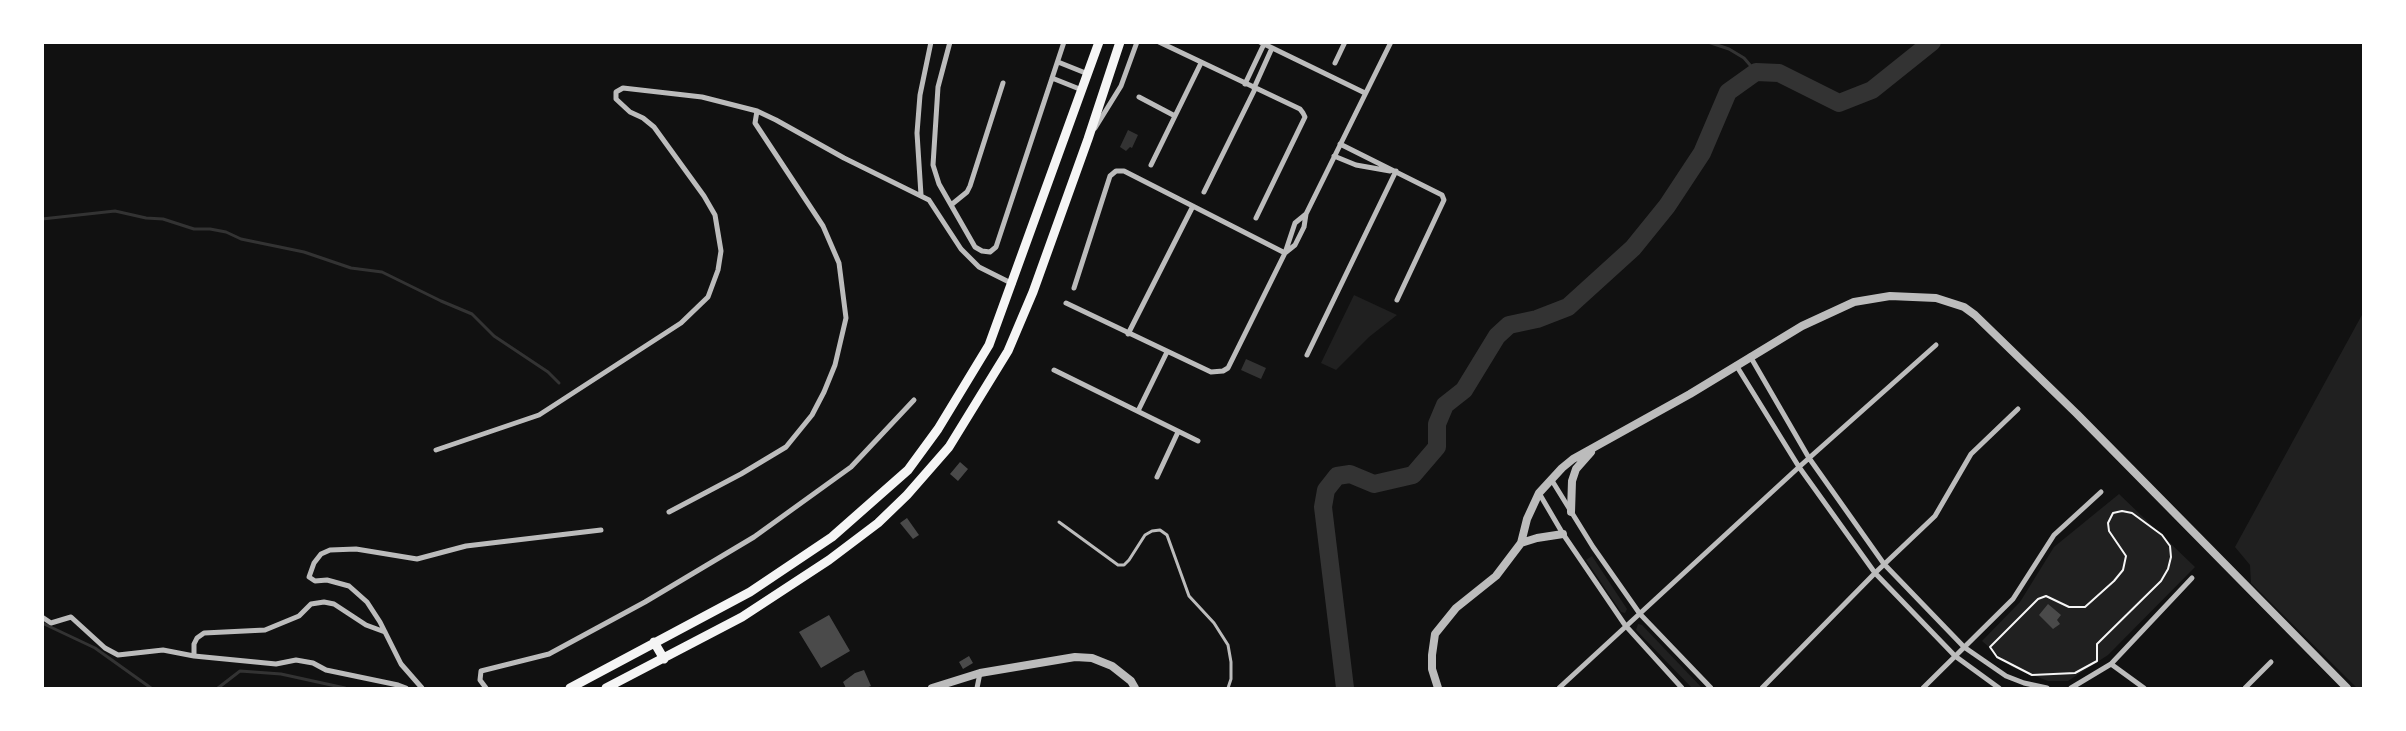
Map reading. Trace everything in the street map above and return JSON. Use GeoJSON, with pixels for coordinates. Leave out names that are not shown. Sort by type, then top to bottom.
{"type":"FeatureCollection","features":[{"type":"Feature","properties":{"kind":"main road"},"geometry":{"type":"LineString","coordinates":[[570,688],[750,592],[832,537],[908,470],[938,429],[990,345],[1100,42]]}},
{"type":"Feature","properties":{"kind":"main road"},"geometry":{"type":"LineString","coordinates":[[606,688],[742,617],[829,560],[878,523],[908,495],[949,447],[1008,351],[1032,292],[1088,139],[1120,42]]}},
{"type":"Feature","properties":{"kind":"main road"},"geometry":{"type":"LineString","coordinates":[[654,642],[664,659]]}},
{"type":"Feature","properties":{"kind":"street"},"geometry":{"type":"LineString","coordinates":[[921,194],[918,154],[920,94],[931,42]]}},
{"type":"Feature","properties":{"kind":"street"},"geometry":{"type":"LineString","coordinates":[[950,42],[938,87],[933,165],[939,184],[975,247],[982,251],[990,252],[996,247],[1064,42]]}},
{"type":"Feature","properties":{"kind":"street"},"geometry":{"type":"LineString","coordinates":[[1088,139],[1121,86],[1137,42]]}},
{"type":"Feature","properties":{"kind":"street"},"geometry":{"type":"LineString","coordinates":[[1159,42],[1300,109],[1305,117],[1256,218]]}},
{"type":"Feature","properties":{"kind":"street"},"geometry":{"type":"LineString","coordinates":[[1335,63],[1345,42]]}},
{"type":"Feature","properties":{"kind":"street"},"geometry":{"type":"LineString","coordinates":[[1285,253],[1295,245],[1304,227],[1306,214],[1391,42]]}},
{"type":"Feature","properties":{"kind":"street"},"geometry":{"type":"LineString","coordinates":[[1245,84],[1262,43],[1365,93]]}},
{"type":"Feature","properties":{"kind":"street"},"geometry":{"type":"LineString","coordinates":[[1204,192],[1272,48]]}},
{"type":"Feature","properties":{"kind":"street"},"geometry":{"type":"LineString","coordinates":[[1058,62],[1088,74]]}},
{"type":"Feature","properties":{"kind":"street"},"geometry":{"type":"LineString","coordinates":[[1151,165],[1201,63]]}},
{"type":"Feature","properties":{"kind":"street"},"geometry":{"type":"LineString","coordinates":[[1052,78],[1082,91]]}},
{"type":"Feature","properties":{"kind":"street"},"geometry":{"type":"LineString","coordinates":[[951,206],[967,192],[970,186],[1003,83]]}},
{"type":"Feature","properties":{"kind":"street"},"geometry":{"type":"LineString","coordinates":[[436,450],[539,415],[681,323],[708,297],[718,270],[721,251],[714,215],[704,196],[668,144],[654,127],[643,118],[630,112],[616,99],[616,92],[632,88],[678,93],[756,111],[897,186],[921,194],[929,200],[961,249],[979,267],[1013,284]]}},
{"type":"Feature","properties":{"kind":"street"},"geometry":{"type":"LineString","coordinates":[[1139,97],[1175,116]]}},
{"type":"Feature","properties":{"kind":"street"},"geometry":{"type":"LineString","coordinates":[[669,512],[741,474],[786,447],[812,416],[824,392],[835,365],[846,318],[839,263],[823,226],[755,122],[756,111]]}},
{"type":"Feature","properties":{"kind":"street"},"geometry":{"type":"LineString","coordinates":[[1340,144],[1442,195],[1444,200],[1397,300]]}},
{"type":"Feature","properties":{"kind":"street"},"geometry":{"type":"LineString","coordinates":[[1334,156],[1356,165],[1396,171]]}},
{"type":"Feature","properties":{"kind":"street"},"geometry":{"type":"LineString","coordinates":[[1074,288],[1110,176],[1116,171],[1124,171],[1285,253]]}},
{"type":"Feature","properties":{"kind":"street"},"geometry":{"type":"LineString","coordinates":[[1307,354],[1396,171]]}},
{"type":"Feature","properties":{"kind":"street"},"geometry":{"type":"LineString","coordinates":[[1128,334],[1193,206]]}},
{"type":"Feature","properties":{"kind":"street"},"geometry":{"type":"LineString","coordinates":[[1066,303],[1210,372],[1223,371],[1228,368],[1285,253],[1295,223],[1306,214]]}},
{"type":"Feature","properties":{"kind":"street"},"geometry":{"type":"LineString","coordinates":[[1438,688],[1432,669],[1435,634],[1456,608],[1496,576],[1521,543],[1527,519],[1539,494],[1573,459],[1593,450],[1802,326],[1863,300],[1890,296],[1926,297],[1964,307],[2077,414],[2347,688]]}},
{"type":"Feature","properties":{"kind":"street"},"geometry":{"type":"LineString","coordinates":[[1559,688],[1798,467],[1936,345]]}},
{"type":"Feature","properties":{"kind":"street"},"geometry":{"type":"LineString","coordinates":[[1138,411],[1166,352]]}},
{"type":"Feature","properties":{"kind":"street"},"geometry":{"type":"LineString","coordinates":[[1750,356],[1809,458],[1884,564],[1964,647],[2006,676],[2024,683],[2047,688]]}},
{"type":"Feature","properties":{"kind":"street"},"geometry":{"type":"LineString","coordinates":[[1736,365],[1798,467],[1875,573],[1955,656],[1999,688]]}},
{"type":"Feature","properties":{"kind":"street"},"geometry":{"type":"LineString","coordinates":[[1054,370],[1198,441]]}},
{"type":"Feature","properties":{"kind":"street"},"geometry":{"type":"LineString","coordinates":[[486,688],[480,680],[481,671],[549,654],[645,602],[754,537],[851,467],[914,400]]}},
{"type":"Feature","properties":{"kind":"street"},"geometry":{"type":"LineString","coordinates":[[1762,688],[1884,564],[1935,516],[1970,454],[2018,409]]}},
{"type":"Feature","properties":{"kind":"street"},"geometry":{"type":"LineString","coordinates":[[1157,477],[1178,432]]}},
{"type":"Feature","properties":{"kind":"street"},"geometry":{"type":"LineString","coordinates":[[1571,512],[1572,481],[1576,469],[1593,450]]}},
{"type":"Feature","properties":{"kind":"street"},"geometry":{"type":"LineString","coordinates":[[1551,480],[1593,547],[1640,614],[1711,688]]}},
{"type":"Feature","properties":{"kind":"street"},"geometry":{"type":"LineString","coordinates":[[1923,688],[2013,600],[2054,535],[2100,492]]}},
{"type":"Feature","properties":{"kind":"street"},"geometry":{"type":"LineString","coordinates":[[1539,494],[1563,534],[1625,626],[1682,688]]}},
{"type":"Feature","properties":{"kind":"street"},"geometry":{"type":"LineString","coordinates":[[422,688],[401,664],[386,632],[367,602],[350,586],[328,580],[315,581],[309,577],[314,563],[321,554],[330,550],[349,548],[417,559],[466,546],[601,530]]}},
{"type":"Feature","properties":{"kind":"street"},"geometry":{"type":"LineString","coordinates":[[1521,543],[1537,538],[1563,534]]}},
{"type":"Feature","properties":{"kind":"street"},"geometry":{"type":"LineString","coordinates":[[2071,688],[2110,664],[2192,578]]}},
{"type":"Feature","properties":{"kind":"street"},"geometry":{"type":"LineString","coordinates":[[194,656],[194,644],[197,638],[204,632],[265,630],[298,616],[311,604],[324,602],[334,604],[366,625],[386,632]]}},
{"type":"Feature","properties":{"kind":"street"},"geometry":{"type":"LineString","coordinates":[[42,617],[51,623],[71,617],[104,648],[118,655],[163,650],[194,656],[276,664],[296,660],[313,663],[326,670],[406,688]]}},
{"type":"Feature","properties":{"kind":"street"},"geometry":{"type":"LineString","coordinates":[[932,688],[980,673],[1056,658],[1092,658],[1112,666],[1131,681],[1135,688]]}},
{"type":"Feature","properties":{"kind":"street"},"geometry":{"type":"LineString","coordinates":[[2245,688],[2271,662]]}},
{"type":"Feature","properties":{"kind":"street"},"geometry":{"type":"LineString","coordinates":[[2110,664],[2144,688]]}},
{"type":"Feature","properties":{"kind":"street"},"geometry":{"type":"LineString","coordinates":[[977,688],[980,673]]}},
{"type":"Feature","properties":{"kind":"lane"},"geometry":{"type":"LineString","coordinates":[[1059,522],[1118,565],[1124,565],[1129,560],[1145,535],[1152,531],[1160,530],[1167,535],[1189,596],[1214,623],[1228,645],[1231,662],[1228,688]]}},
{"type":"Feature","properties":{"kind":"path"},"geometry":{"type":"LineString","coordinates":[[2122,511],[2132,513],[2162,535],[2170,546],[2168,569],[2161,581],[2098,644],[2097,661],[2075,673],[2032,675],[1997,658],[1990,647],[2038,599],[2046,596],[2069,607],[2085,607],[2114,581],[2123,570],[2126,556],[2110,531],[2108,523],[2113,514],[2122,511]]}},
{"type":"Feature","properties":{"kind":"shaded area"},"geometry":{"type":"Polygon","coordinates":[[[1128,130],[1138,135],[1132,148],[1130,147],[1126,151],[1120,147],[1128,130]]]}},
{"type":"Feature","properties":{"kind":"shaded area"},"geometry":{"type":"Polygon","coordinates":[[[1354,295],[1397,315],[1369,337],[1336,370],[1321,363],[1354,295]]]}},
{"type":"Feature","properties":{"kind":"shaded area"},"geometry":{"type":"Polygon","coordinates":[[[2363,313],[2364,688],[2357,688],[2251,583],[2250,565],[2235,547],[2363,313]]]}},
{"type":"Feature","properties":{"kind":"shaded area"},"geometry":{"type":"Polygon","coordinates":[[[1246,359],[1266,368],[1261,379],[1241,370],[1246,359]]]}},
{"type":"Feature","properties":{"kind":"shaded area"},"geometry":{"type":"Polygon","coordinates":[[[2119,494],[2195,567],[2108,655],[2068,681],[2048,681],[2012,667],[1982,641],[2020,602],[2054,547],[2119,494]]]}},
{"type":"Feature","properties":{"kind":"shaded area"},"geometry":{"type":"Polygon","coordinates":[[[1592,556],[1627,609],[1625,613],[1621,612],[1586,560],[1592,556]]]}},
{"type":"Feature","properties":{"kind":"shaded area"},"geometry":{"type":"Polygon","coordinates":[[[1638,624],[1642,625],[1702,688],[1692,688],[1636,630],[1638,624]]]}},
{"type":"Feature","properties":{"kind":"building"},"geometry":{"type":"Polygon","coordinates":[[[960,462],[968,469],[958,481],[950,474],[960,462]]]}},
{"type":"Feature","properties":{"kind":"building"},"geometry":{"type":"Polygon","coordinates":[[[907,518],[919,535],[913,539],[900,523],[907,518]]]}},
{"type":"Feature","properties":{"kind":"building"},"geometry":{"type":"Polygon","coordinates":[[[2048,604],[2061,615],[2057,620],[2060,624],[2053,629],[2039,615],[2048,604]]]}},
{"type":"Feature","properties":{"kind":"building"},"geometry":{"type":"Polygon","coordinates":[[[829,615],[850,651],[821,668],[799,632],[829,615]]]}},
{"type":"Feature","properties":{"kind":"building"},"geometry":{"type":"Polygon","coordinates":[[[969,656],[973,663],[963,669],[959,662],[969,656]]]}},
{"type":"Feature","properties":{"kind":"building"},"geometry":{"type":"Polygon","coordinates":[[[864,670],[871,686],[866,688],[846,688],[843,682],[855,673],[864,670]]]}},
{"type":"Feature","properties":{"kind":"waterway"},"geometry":{"type":"LineString","coordinates":[[1708,42],[1729,49],[1744,58],[1756,72]]}},
{"type":"Feature","properties":{"kind":"waterway"},"geometry":{"type":"LineString","coordinates":[[1345,688],[1323,507],[1326,490],[1337,476],[1350,474],[1374,484],[1413,475],[1437,447],[1437,424],[1445,405],[1464,390],[1497,336],[1509,325],[1537,319],[1568,307],[1633,248],[1667,206],[1702,153],[1728,92],[1756,72],[1779,73],[1839,103],[1872,90],[1932,42]]}},
{"type":"Feature","properties":{"kind":"waterway"},"geometry":{"type":"LineString","coordinates":[[42,219],[115,211],[146,218],[163,219],[194,229],[226,232],[241,239],[304,252],[351,268],[382,272],[472,314],[494,336],[548,372],[559,383]]}},
{"type":"Feature","properties":{"kind":"waterway"},"geometry":{"type":"LineString","coordinates":[[42,623],[95,648],[151,688]]}},
{"type":"Feature","properties":{"kind":"waterway"},"geometry":{"type":"LineString","coordinates":[[218,688],[240,671],[281,674],[345,688]]}}]}
